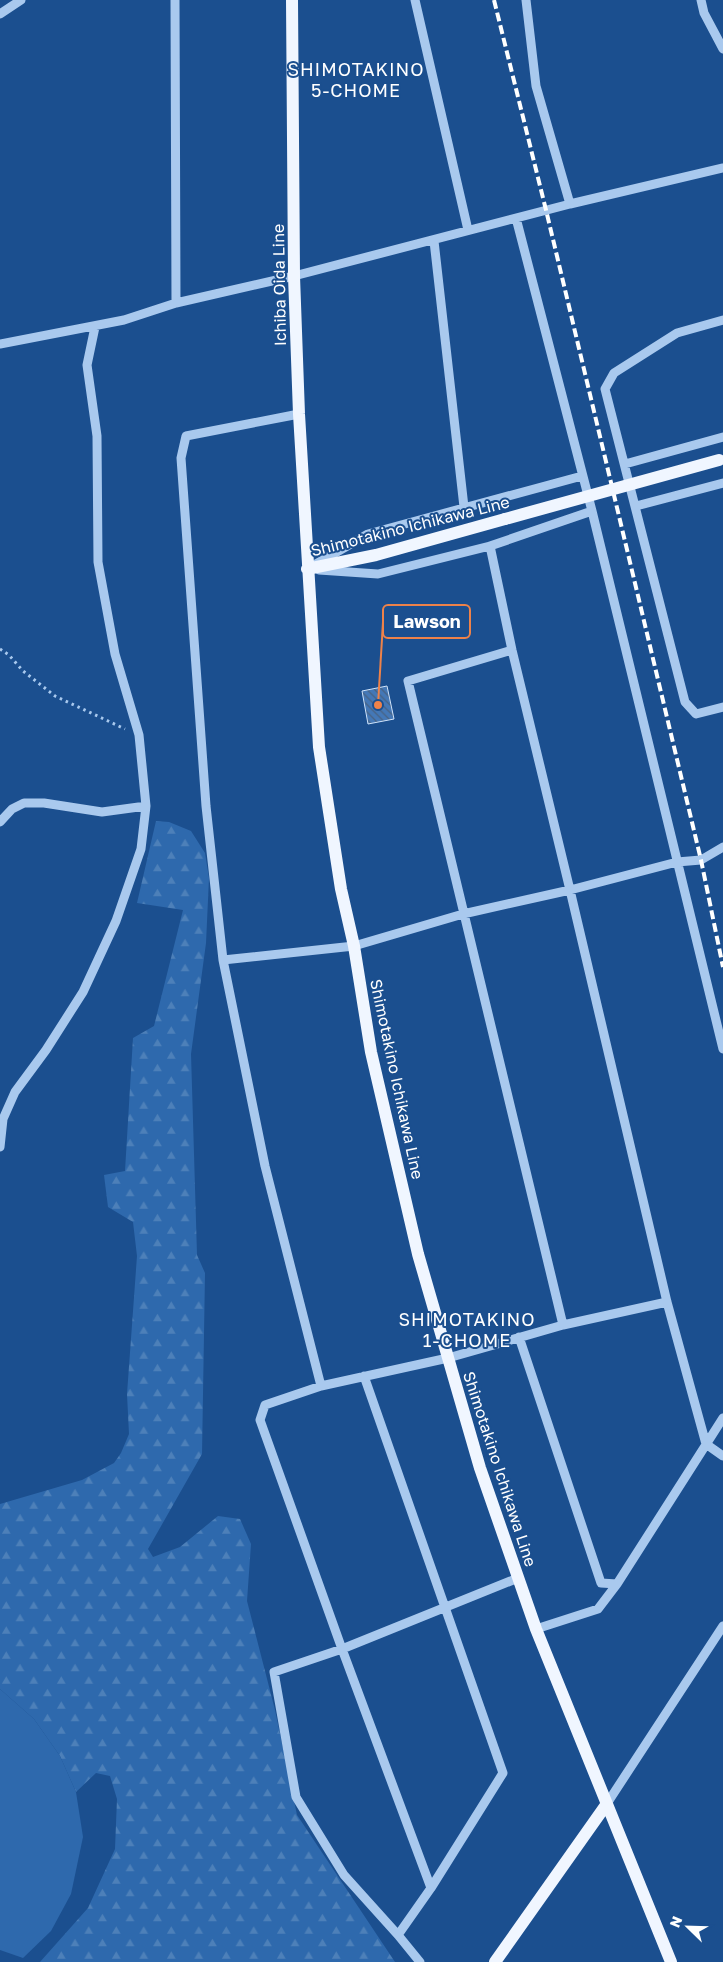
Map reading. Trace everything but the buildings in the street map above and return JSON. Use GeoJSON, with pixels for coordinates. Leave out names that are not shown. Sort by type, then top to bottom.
{"type":"FeatureCollection","features":[{"type":"Feature","properties":{"kind":"main road","name":"Ichiba Oida Line"},"geometry":{"type":"LineString","coordinates":[[292,0],[294,276],[307,569]]}},
{"type":"Feature","properties":{"kind":"main road","name":"Shimotakino Ichikawa Line"},"geometry":{"type":"LineString","coordinates":[[606,1805],[536,1629],[480,1468],[418,1254],[374,1061],[318,747],[307,569],[376,555],[721,459]]}},
{"type":"Feature","properties":{"kind":"main road"},"geometry":{"type":"LineString","coordinates":[[495,1962],[606,1805]]}},
{"type":"Feature","properties":{"kind":"main road"},"geometry":{"type":"LineString","coordinates":[[606,1805],[671,1962]]}},
{"type":"Feature","properties":{"kind":"street"},"geometry":{"type":"LineString","coordinates":[[0,14],[21,0]]}},
{"type":"Feature","properties":{"kind":"street"},"geometry":{"type":"LineString","coordinates":[[175,0],[176,303]]}},
{"type":"Feature","properties":{"kind":"street"},"geometry":{"type":"LineString","coordinates":[[415,0],[468,230]]}},
{"type":"Feature","properties":{"kind":"street"},"geometry":{"type":"LineString","coordinates":[[526,0],[536,86],[570,204]]}},
{"type":"Feature","properties":{"kind":"street"},"geometry":{"type":"LineString","coordinates":[[701,0],[704,13],[723,49]]}},
{"type":"Feature","properties":{"kind":"street"},"geometry":{"type":"LineString","coordinates":[[0,344],[124,320],[176,303],[294,276],[570,204],[723,168]]}},
{"type":"Feature","properties":{"kind":"street"},"geometry":{"type":"LineString","coordinates":[[516,218],[592,511],[723,1049]]}},
{"type":"Feature","properties":{"kind":"street"},"geometry":{"type":"LineString","coordinates":[[434,241],[464,507]]}},
{"type":"Feature","properties":{"kind":"street"},"geometry":{"type":"LineString","coordinates":[[723,320],[677,333],[614,373],[605,389],[684,702],[696,714],[723,707]]}},
{"type":"Feature","properties":{"kind":"street"},"geometry":{"type":"LineString","coordinates":[[0,1147],[3,1118],[15,1092],[46,1050],[83,992],[116,921],[141,849],[146,806],[138,735],[115,654],[98,562],[97,436],[87,365],[95,327]]}},
{"type":"Feature","properties":{"kind":"street"},"geometry":{"type":"LineString","coordinates":[[299,414],[186,436],[181,458],[206,806],[223,960],[265,1166],[321,1386]]}},
{"type":"Feature","properties":{"kind":"street"},"geometry":{"type":"LineString","coordinates":[[625,464],[723,437]]}},
{"type":"Feature","properties":{"kind":"street"},"geometry":{"type":"LineString","coordinates":[[307,569],[368,534],[582,476]]}},
{"type":"Feature","properties":{"kind":"street"},"geometry":{"type":"LineString","coordinates":[[636,506],[723,483]]}},
{"type":"Feature","properties":{"kind":"street"},"geometry":{"type":"LineString","coordinates":[[307,569],[378,574],[490,546],[592,511]]}},
{"type":"Feature","properties":{"kind":"street"},"geometry":{"type":"LineString","coordinates":[[490,546],[512,650],[667,1302],[706,1444],[723,1456]]}},
{"type":"Feature","properties":{"kind":"street"},"geometry":{"type":"LineString","coordinates":[[512,650],[408,681],[563,1325]]}},
{"type":"Feature","properties":{"kind":"street"},"geometry":{"type":"LineString","coordinates":[[0,822],[12,809],[24,803],[44,803],[102,812],[146,806]]}},
{"type":"Feature","properties":{"kind":"street"},"geometry":{"type":"LineString","coordinates":[[223,960],[354,946],[463,914],[570,890],[677,862],[701,860],[723,847]]}},
{"type":"Feature","properties":{"kind":"street"},"geometry":{"type":"LineString","coordinates":[[431,1888],[342,1649],[260,1420],[266,1405],[321,1386],[448,1358],[563,1325],[667,1302]]}},
{"type":"Feature","properties":{"kind":"street"},"geometry":{"type":"LineString","coordinates":[[519,1337],[601,1583],[617,1584]]}},
{"type":"Feature","properties":{"kind":"street"},"geometry":{"type":"LineString","coordinates":[[364,1376],[503,1773],[431,1888],[398,1935]]}},
{"type":"Feature","properties":{"kind":"street"},"geometry":{"type":"LineString","coordinates":[[536,1629],[598,1609],[617,1584],[723,1418]]}},
{"type":"Feature","properties":{"kind":"street"},"geometry":{"type":"LineString","coordinates":[[420,1962],[344,1875],[296,1797],[274,1672],[342,1649],[518,1578]]}},
{"type":"Feature","properties":{"kind":"street"},"geometry":{"type":"LineString","coordinates":[[606,1805],[723,1626]]}},
{"type":"Feature","properties":{"kind":"path"},"geometry":{"type":"LineString","coordinates":[[0,649],[9,655],[23,671],[55,696],[138,735]]}},
{"type":"Feature","properties":{"kind":"green space"},"geometry":{"type":"Polygon","coordinates":[[[156,821],[169,822],[191,831],[205,853],[209,878],[206,943],[191,1054],[197,1255],[205,1273],[202,1454],[148,1549],[153,1557],[180,1547],[218,1516],[240,1519],[251,1544],[247,1601],[275,1710],[297,1815],[395,1962],[40,1962],[88,1908],[115,1849],[117,1799],[110,1776],[96,1773],[76,1792],[60,1756],[34,1719],[0,1689],[0,1504],[82,1480],[114,1463],[121,1453],[129,1434],[127,1394],[137,1256],[133,1222],[108,1207],[104,1175],[125,1171],[133,1038],[154,1026],[183,910],[137,903],[156,821]]]}},
{"type":"Feature","properties":{"kind":"green space"},"geometry":{"type":"Polygon","coordinates":[[[0,1689],[34,1719],[60,1756],[76,1792],[83,1837],[71,1894],[51,1931],[23,1958],[0,1950],[0,1689]]]}},
{"type":"Feature","properties":{"kind":"railway"},"geometry":{"type":"LineString","coordinates":[[494,0],[701,860],[723,967]]}},
{"type":"Feature","properties":{"kind":"place","name":"Lawson"},"geometry":{"type":"Point","coordinates":[378,705]}},
{"type":"Feature","properties":{"kind":"district","name":"SHIMOTAKINO 5-CHOME"},"geometry":{"type":"Point","coordinates":[356,79]}},
{"type":"Feature","properties":{"kind":"district","name":"SHIMOTAKINO 1-CHOME"},"geometry":{"type":"Point","coordinates":[467,1329]}}]}
